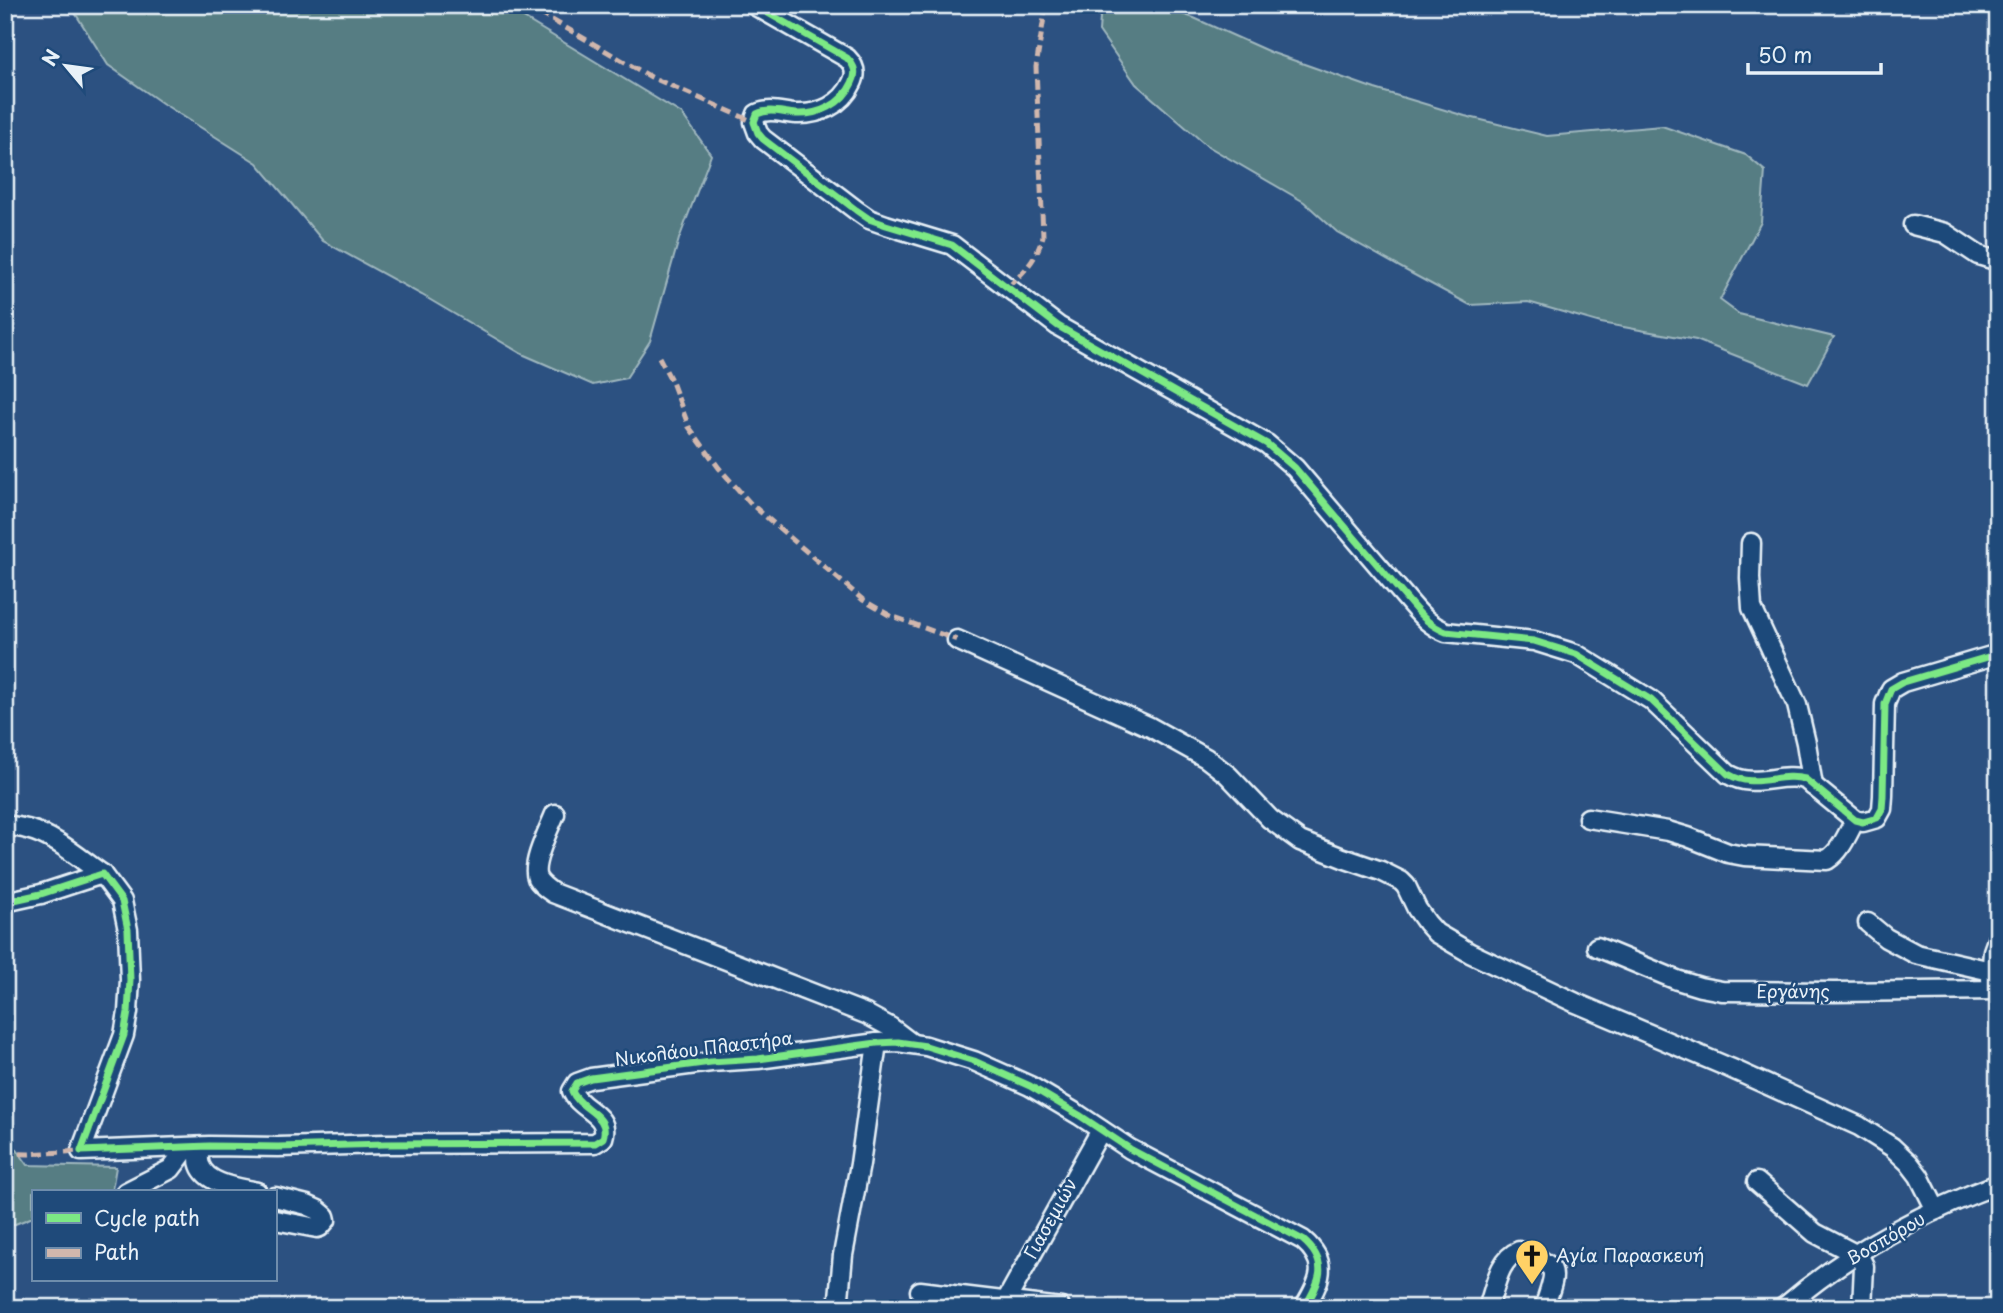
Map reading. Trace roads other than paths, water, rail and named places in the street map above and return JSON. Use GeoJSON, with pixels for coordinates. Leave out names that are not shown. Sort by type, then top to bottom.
{"type":"FeatureCollection","features":[{"type":"Feature","properties":{"kind":"street"},"geometry":{"type":"LineString","coordinates":[[754,5],[847,58],[854,65],[855,74],[844,97],[823,110],[797,114],[768,110],[757,114],[754,122],[758,133],[772,146],[869,219],[952,245],[1058,327],[1267,444],[1295,468],[1425,620],[1436,628],[1446,632],[1534,641],[1576,654],[1651,700],[1736,779],[1752,782],[1796,777],[1805,779],[1855,820],[1863,822],[1877,818],[1882,809],[1885,704],[1891,689],[1903,682],[1998,654]]}},
{"type":"Feature","properties":{"kind":"street"},"geometry":{"type":"LineString","coordinates":[[1913,225],[1945,233],[1978,255],[1998,261]]}},
{"type":"Feature","properties":{"kind":"street"},"geometry":{"type":"LineString","coordinates":[[1751,543],[1752,608],[1797,705],[1813,786]]}},
{"type":"Feature","properties":{"kind":"street"},"geometry":{"type":"LineString","coordinates":[[957,640],[1150,727],[1206,758],[1228,775],[1269,819],[1300,841],[1401,881],[1436,933],[1471,953],[1565,998],[1848,1121],[1877,1137],[1914,1168],[1936,1210]]}},
{"type":"Feature","properties":{"kind":"street"},"geometry":{"type":"LineString","coordinates":[[555,814],[536,864],[536,876],[552,893],[866,1014],[911,1043]]}},
{"type":"Feature","properties":{"kind":"street"},"geometry":{"type":"LineString","coordinates":[[1588,818],[1668,831],[1728,853],[1744,856],[1826,860],[1840,848],[1855,820]]}},
{"type":"Feature","properties":{"kind":"street"},"geometry":{"type":"LineString","coordinates":[[5,825],[28,829],[44,836],[103,874]]}},
{"type":"Feature","properties":{"kind":"street"},"geometry":{"type":"LineString","coordinates":[[5,902],[41,894],[103,874]]}},
{"type":"Feature","properties":{"kind":"street","name":"Νικολάου Πλαστήρα"},"geometry":{"type":"LineString","coordinates":[[103,874],[122,901],[128,929],[128,1012],[124,1035],[81,1151],[385,1143],[595,1143],[603,1138],[604,1125],[572,1092],[575,1085],[583,1080],[596,1076],[877,1043],[911,1043],[948,1052],[1001,1072],[1055,1100],[1130,1149],[1307,1244],[1318,1261],[1321,1273],[1318,1284],[1304,1308]]}},
{"type":"Feature","properties":{"kind":"street"},"geometry":{"type":"LineString","coordinates":[[1868,923],[1886,938],[1916,954],[1991,971]]}},
{"type":"Feature","properties":{"kind":"street"},"geometry":{"type":"LineString","coordinates":[[1994,990],[1991,971],[1998,937]]}},
{"type":"Feature","properties":{"kind":"street","name":"Εργάνης"},"geometry":{"type":"LineString","coordinates":[[1597,947],[1677,980],[1722,990],[1994,990]]}},
{"type":"Feature","properties":{"kind":"street"},"geometry":{"type":"LineString","coordinates":[[838,1308],[843,1255],[860,1164],[877,1043]]}},
{"type":"Feature","properties":{"kind":"street","name":"Γιασεμιών"},"geometry":{"type":"LineString","coordinates":[[1003,1304],[1101,1130]]}},
{"type":"Feature","properties":{"kind":"street"},"geometry":{"type":"LineString","coordinates":[[129,1190],[171,1169],[194,1148],[205,1173],[226,1184],[249,1190]]}},
{"type":"Feature","properties":{"kind":"street"},"geometry":{"type":"LineString","coordinates":[[1757,1182],[1815,1233],[1857,1254],[1864,1266],[1862,1308]]}},
{"type":"Feature","properties":{"kind":"street","name":"Βοσπόρου"},"geometry":{"type":"LineString","coordinates":[[1783,1308],[1807,1287],[1885,1235],[1998,1184]]}},
{"type":"Feature","properties":{"kind":"street"},"geometry":{"type":"LineString","coordinates":[[276,1197],[318,1210],[326,1216],[320,1227],[276,1220]]}},
{"type":"Feature","properties":{"kind":"street"},"geometry":{"type":"LineString","coordinates":[[1488,1308],[1503,1264],[1519,1251],[1548,1264],[1554,1271],[1555,1277],[1544,1308]]}},
{"type":"Feature","properties":{"kind":"street"},"geometry":{"type":"LineString","coordinates":[[920,1291],[1003,1304],[1061,1308]]}},
{"type":"Feature","properties":{"kind":"place","name":"Αγία Παρασκευή"},"geometry":{"type":"Point","coordinates":[1532,1286]}}]}
